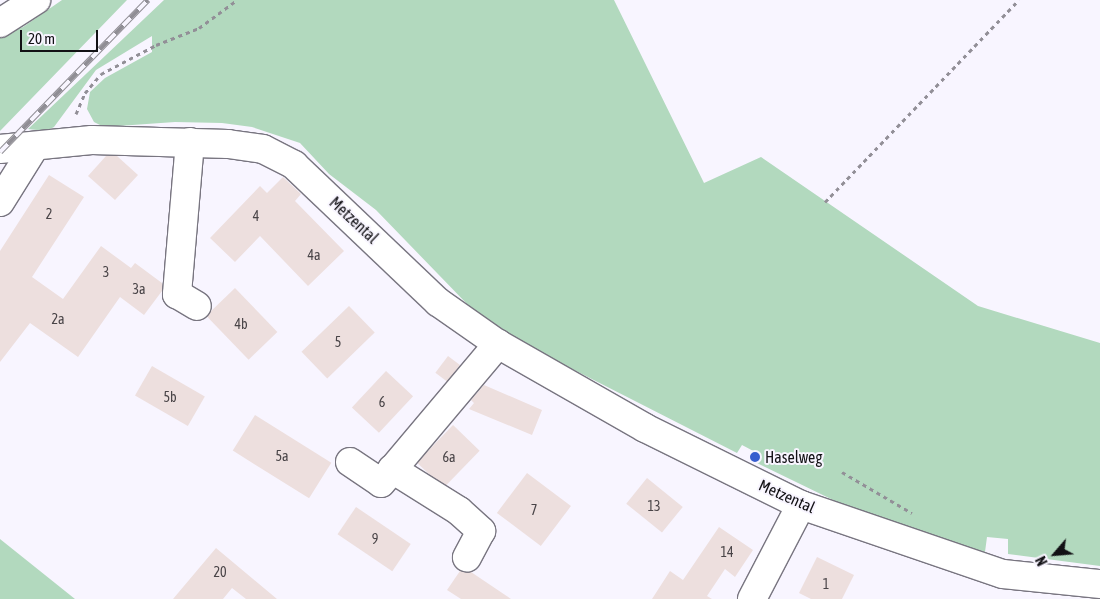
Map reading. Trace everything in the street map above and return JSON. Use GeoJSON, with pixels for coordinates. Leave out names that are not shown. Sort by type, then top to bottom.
{"type":"FeatureCollection","features":[{"type":"Feature","properties":{"kind":"street"},"geometry":{"type":"LineString","coordinates":[[0,23],[36,0]]}},
{"type":"Feature","properties":{"kind":"street","name":"Metzental"},"geometry":{"type":"LineString","coordinates":[[0,149],[69,141],[190,142],[263,149],[294,165],[438,302],[498,344],[645,428],[801,505],[1002,574],[1100,584]]}},
{"type":"Feature","properties":{"kind":"street"},"geometry":{"type":"LineString","coordinates":[[190,142],[177,294],[197,306]]}},
{"type":"Feature","properties":{"kind":"street"},"geometry":{"type":"LineString","coordinates":[[0,202],[35,146]]}},
{"type":"Feature","properties":{"kind":"street"},"geometry":{"type":"LineString","coordinates":[[350,462],[381,483],[498,344]]}},
{"type":"Feature","properties":{"kind":"street"},"geometry":{"type":"LineString","coordinates":[[392,470],[458,511],[481,531],[466,557]]}},
{"type":"Feature","properties":{"kind":"street"},"geometry":{"type":"LineString","coordinates":[[752,599],[801,505]]}},
{"type":"Feature","properties":{"kind":"path"},"geometry":{"type":"LineString","coordinates":[[69,141],[85,93],[102,74],[156,45],[199,28],[237,0]]}},
{"type":"Feature","properties":{"kind":"path"},"geometry":{"type":"LineString","coordinates":[[825,202],[1019,0]]}},
{"type":"Feature","properties":{"kind":"path"},"geometry":{"type":"LineString","coordinates":[[842,472],[922,518]]}},
{"type":"Feature","properties":{"kind":"green space"},"geometry":{"type":"Polygon","coordinates":[[[62,0],[127,0],[0,131],[0,37],[23,27],[62,0]]]}},
{"type":"Feature","properties":{"kind":"green space"},"geometry":{"type":"Polygon","coordinates":[[[164,0],[614,0],[704,183],[761,157],[978,306],[1100,343],[1100,566],[1008,554],[1008,539],[987,537],[985,552],[866,516],[755,462],[759,454],[742,445],[737,453],[527,346],[468,305],[376,210],[329,174],[300,143],[252,127],[222,123],[175,122],[104,127],[94,122],[87,109],[90,92],[105,78],[152,52],[152,36],[96,70],[54,127],[46,131],[28,129],[164,0]]]}},
{"type":"Feature","properties":{"kind":"green space"},"geometry":{"type":"Polygon","coordinates":[[[0,539],[75,599],[0,599],[0,539]]]}},
{"type":"Feature","properties":{"kind":"building"},"geometry":{"type":"Polygon","coordinates":[[[106,156],[117,156],[138,175],[115,200],[88,176],[106,156]]]}},
{"type":"Feature","properties":{"kind":"building"},"geometry":{"type":"Polygon","coordinates":[[[49,175],[84,197],[32,277],[63,299],[101,246],[131,268],[135,263],[162,283],[162,291],[144,315],[120,297],[78,357],[30,323],[0,362],[0,251],[49,175]]]}},
{"type":"Feature","properties":{"kind":"building"},"geometry":{"type":"Polygon","coordinates":[[[283,177],[301,194],[295,201],[344,251],[308,286],[260,236],[235,262],[210,238],[260,186],[267,193],[283,177]]]}},
{"type":"Feature","properties":{"kind":"building"},"geometry":{"type":"Polygon","coordinates":[[[235,288],[277,332],[249,360],[206,316],[235,288]]]}},
{"type":"Feature","properties":{"kind":"building"},"geometry":{"type":"Polygon","coordinates":[[[349,306],[375,333],[327,378],[302,352],[349,306]]]}},
{"type":"Feature","properties":{"kind":"building"},"geometry":{"type":"Polygon","coordinates":[[[448,356],[460,365],[447,382],[435,373],[448,356]]]}},
{"type":"Feature","properties":{"kind":"building"},"geometry":{"type":"Polygon","coordinates":[[[152,366],[205,396],[188,426],[135,395],[152,366]]]}},
{"type":"Feature","properties":{"kind":"building"},"geometry":{"type":"Polygon","coordinates":[[[386,371],[413,396],[379,433],[352,408],[386,371]]]}},
{"type":"Feature","properties":{"kind":"building"},"geometry":{"type":"Polygon","coordinates":[[[484,385],[542,410],[532,435],[469,409],[474,403],[471,400],[484,385]]]}},
{"type":"Feature","properties":{"kind":"building"},"geometry":{"type":"Polygon","coordinates":[[[255,415],[331,463],[309,498],[233,451],[255,415]]]}},
{"type":"Feature","properties":{"kind":"building"},"geometry":{"type":"Polygon","coordinates":[[[453,425],[480,451],[443,488],[417,462],[453,425]]]}},
{"type":"Feature","properties":{"kind":"building"},"geometry":{"type":"Polygon","coordinates":[[[527,473],[571,506],[541,546],[497,513],[527,473]]]}},
{"type":"Feature","properties":{"kind":"building"},"geometry":{"type":"Polygon","coordinates":[[[647,478],[683,507],[662,533],[626,504],[647,478]]]}},
{"type":"Feature","properties":{"kind":"building"},"geometry":{"type":"Polygon","coordinates":[[[356,507],[411,544],[392,571],[338,534],[356,507]]]}},
{"type":"Feature","properties":{"kind":"building"},"geometry":{"type":"Polygon","coordinates":[[[719,527],[753,550],[735,577],[725,569],[707,596],[712,599],[652,599],[670,571],[683,580],[719,527]]]}},
{"type":"Feature","properties":{"kind":"building"},"geometry":{"type":"Polygon","coordinates":[[[216,548],[277,599],[246,599],[232,588],[223,599],[173,599],[216,548]]]}},
{"type":"Feature","properties":{"kind":"building"},"geometry":{"type":"Polygon","coordinates":[[[817,557],[854,575],[842,599],[811,599],[799,593],[817,557]]]}},
{"type":"Feature","properties":{"kind":"building"},"geometry":{"type":"Polygon","coordinates":[[[460,571],[471,572],[511,599],[461,599],[447,590],[460,571]]]}},
{"type":"Feature","properties":{"kind":"railway"},"geometry":{"type":"LineString","coordinates":[[0,152],[148,0]]}},
{"type":"Feature","properties":{"kind":"place","name":"Haselweg"},"geometry":{"type":"Point","coordinates":[755,457]}}]}
